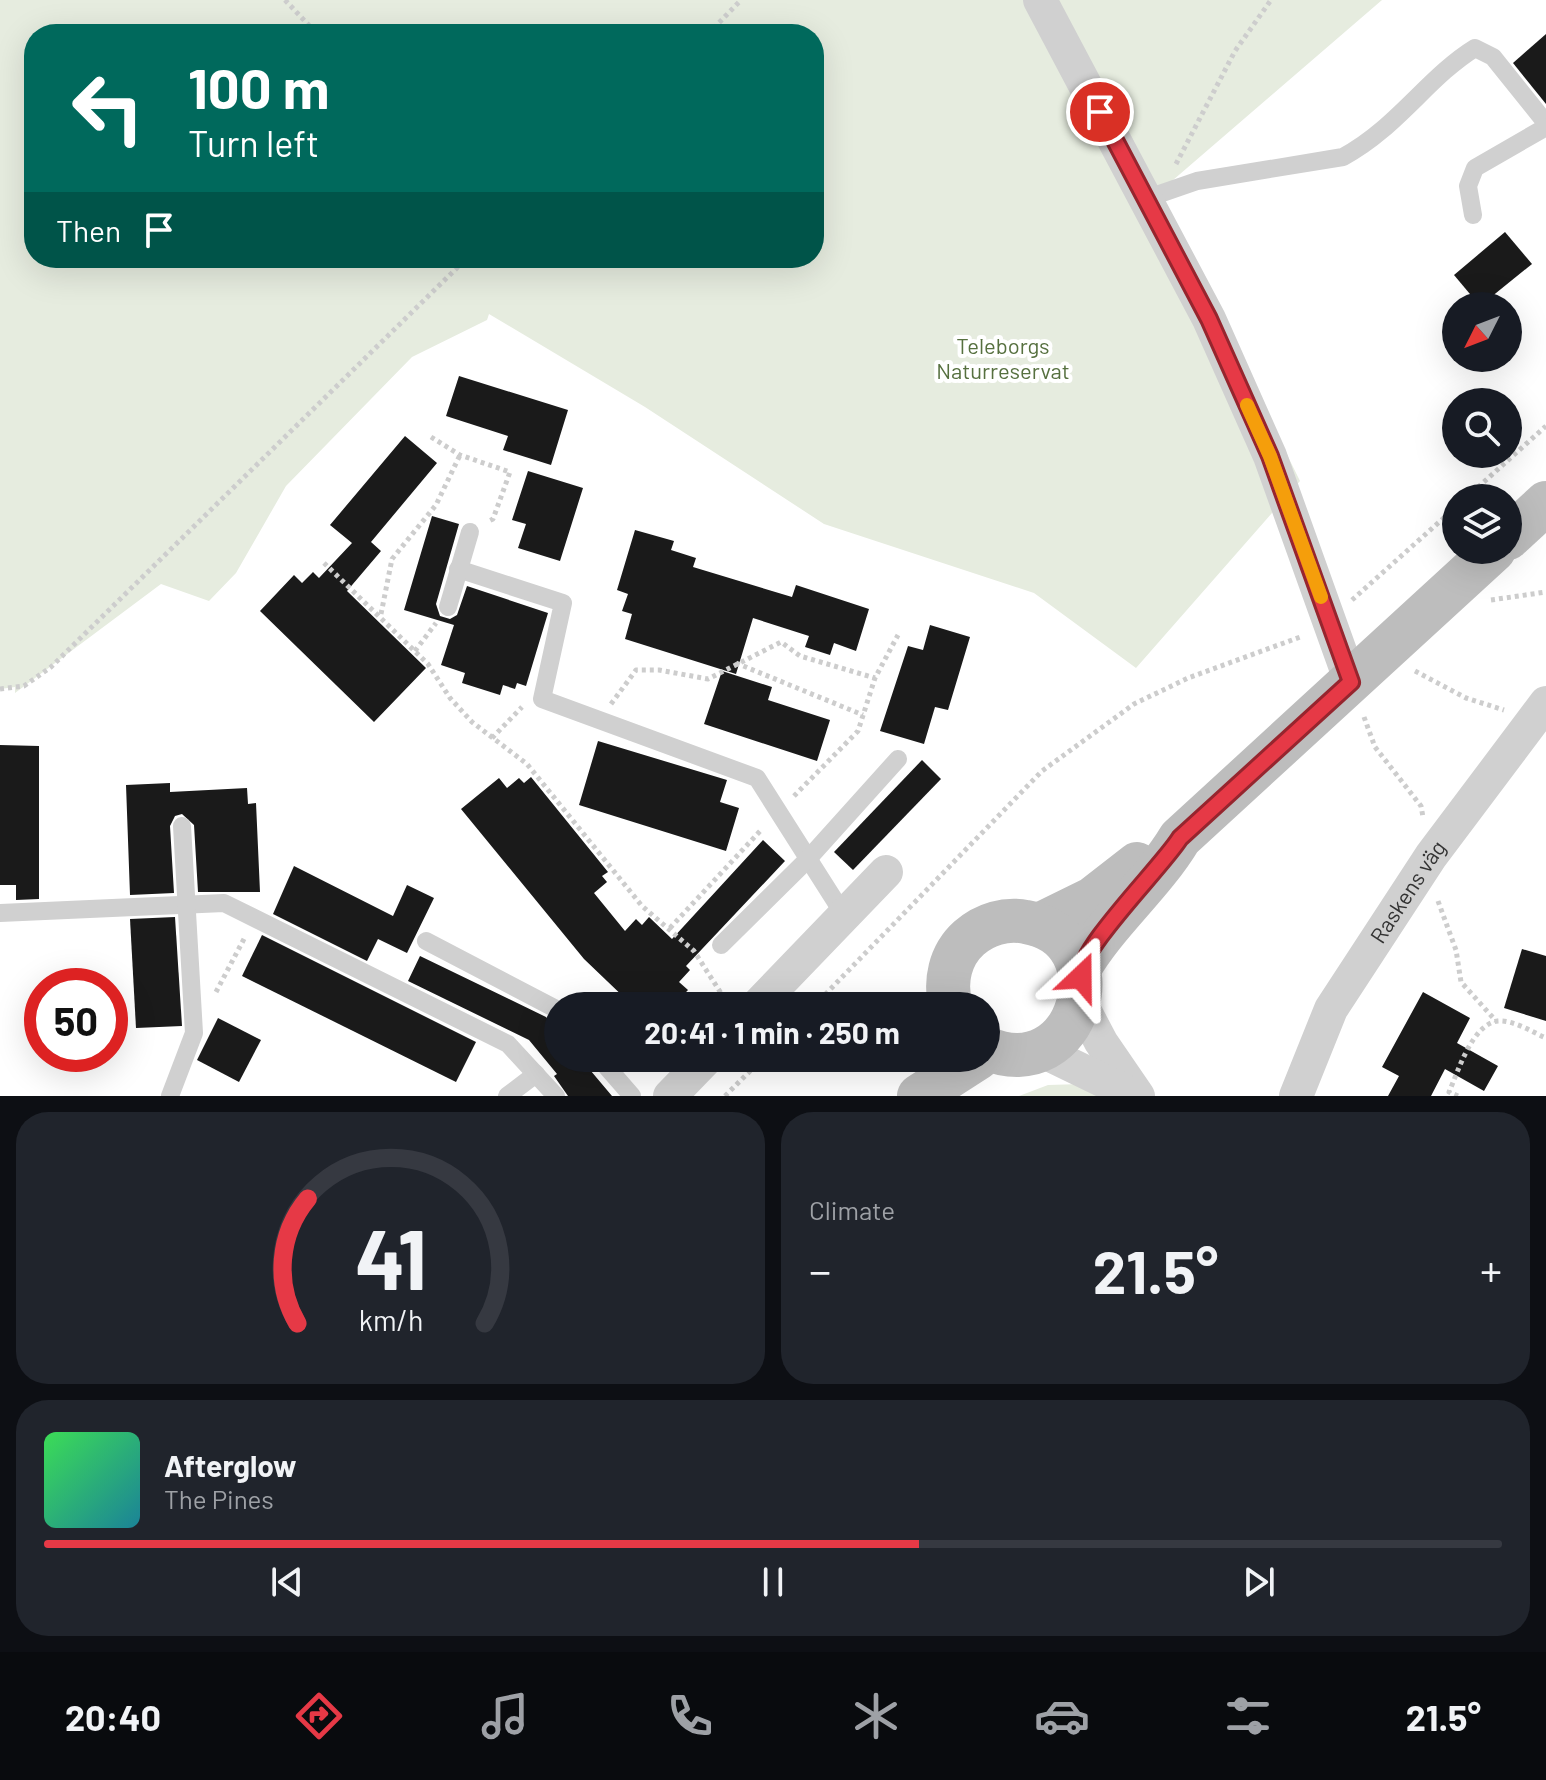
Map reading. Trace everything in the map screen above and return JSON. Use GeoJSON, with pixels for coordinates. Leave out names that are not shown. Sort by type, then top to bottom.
{"type":"FeatureCollection","features":[{"type":"Feature","properties":{"kind":"main road"},"geometry":{"type":"LineString","coordinates":[[1522,525],[1546,503]]}},
{"type":"Feature","properties":{"kind":"main road"},"geometry":{"type":"LineString","coordinates":[[1000,1053],[1040,1050],[1066,1030],[1092,946],[1165,862],[1180,838],[1479,564]]}},
{"type":"Feature","properties":{"kind":"main road"},"geometry":{"type":"LineString","coordinates":[[948,992],[950,969],[970,938],[1003,922],[1039,925],[1092,899],[1155,850],[1180,838]]}},
{"type":"Feature","properties":{"kind":"main road"},"geometry":{"type":"LineString","coordinates":[[1039,925],[1064,943],[1080,986]]}},
{"type":"Feature","properties":{"kind":"main road"},"geometry":{"type":"LineString","coordinates":[[895,1096],[912,1072]]}},
{"type":"Feature","properties":{"kind":"main road"},"geometry":{"type":"LineString","coordinates":[[919,1096],[956,1072]]}},
{"type":"Feature","properties":{"kind":"street"},"geometry":{"type":"LineString","coordinates":[[1040,0],[1155,195],[1270,456],[1329,620],[1366,668]]}},
{"type":"Feature","properties":{"kind":"street","name":"Raskens väg"},"geometry":{"type":"LineString","coordinates":[[1296,1096],[1331,1009],[1431,856],[1539,711]]}},
{"type":"Feature","properties":{"kind":"street"},"geometry":{"type":"LineString","coordinates":[[770,992],[886,872]]}},
{"type":"Feature","properties":{"kind":"street"},"geometry":{"type":"LineString","coordinates":[[1080,986],[1101,1042],[1136,1096]]}},
{"type":"Feature","properties":{"kind":"street"},"geometry":{"type":"LineString","coordinates":[[1040,1050],[1136,1096]]}},
{"type":"Feature","properties":{"kind":"street"},"geometry":{"type":"LineString","coordinates":[[670,1096],[693,1072]]}},
{"type":"Feature","properties":{"kind":"lane"},"geometry":{"type":"LineString","coordinates":[[1155,195],[1197,181],[1307,166],[1343,157],[1388,127],[1475,48],[1493,57],[1546,125],[1475,168],[1468,186],[1473,215]]}},
{"type":"Feature","properties":{"kind":"lane"},"geometry":{"type":"LineString","coordinates":[[448,607],[470,532]]}},
{"type":"Feature","properties":{"kind":"lane"},"geometry":{"type":"LineString","coordinates":[[458,569],[563,603],[542,699],[757,778],[844,915]]}},
{"type":"Feature","properties":{"kind":"lane"},"geometry":{"type":"LineString","coordinates":[[721,945],[808,859],[898,759]]}},
{"type":"Feature","properties":{"kind":"lane"},"geometry":{"type":"LineString","coordinates":[[170,1096],[194,1033],[182,826]]}},
{"type":"Feature","properties":{"kind":"lane"},"geometry":{"type":"LineString","coordinates":[[0,913],[224,903],[508,1044],[556,1096]]}},
{"type":"Feature","properties":{"kind":"lane"},"geometry":{"type":"LineString","coordinates":[[426,941],[544,1003]]}},
{"type":"Feature","properties":{"kind":"lane"},"geometry":{"type":"LineString","coordinates":[[611,1072],[632,1096]]}},
{"type":"Feature","properties":{"kind":"lane"},"geometry":{"type":"LineString","coordinates":[[507,1096],[536,1074]]}},
{"type":"Feature","properties":{"kind":"path"},"geometry":{"type":"LineString","coordinates":[[285,0],[308,24]]}},
{"type":"Feature","properties":{"kind":"path"},"geometry":{"type":"LineString","coordinates":[[718,24],[741,0]]}},
{"type":"Feature","properties":{"kind":"path"},"geometry":{"type":"LineString","coordinates":[[1155,195],[1235,51],[1271,0]]}},
{"type":"Feature","properties":{"kind":"path"},"geometry":{"type":"LineString","coordinates":[[0,689],[24,686],[51,667],[457,268]]}},
{"type":"Feature","properties":{"kind":"path"},"geometry":{"type":"LineString","coordinates":[[1482,484],[1546,426]]}},
{"type":"Feature","properties":{"kind":"path"},"geometry":{"type":"LineString","coordinates":[[431,437],[460,455],[510,472],[493,519],[470,532]]}},
{"type":"Feature","properties":{"kind":"path"},"geometry":{"type":"LineString","coordinates":[[380,615],[392,559],[436,505],[460,455]]}},
{"type":"Feature","properties":{"kind":"path"},"geometry":{"type":"LineString","coordinates":[[828,992],[1042,771],[1134,704],[1188,678],[1305,635],[1329,620],[1442,519]]}},
{"type":"Feature","properties":{"kind":"path"},"geometry":{"type":"LineString","coordinates":[[324,563],[415,651],[450,698],[492,738],[527,764],[642,906],[694,951],[719,992]]}},
{"type":"Feature","properties":{"kind":"path"},"geometry":{"type":"LineString","coordinates":[[415,651],[448,607]]}},
{"type":"Feature","properties":{"kind":"path"},"geometry":{"type":"LineString","coordinates":[[670,928],[858,731],[875,678],[898,635]]}},
{"type":"Feature","properties":{"kind":"path"},"geometry":{"type":"LineString","coordinates":[[599,720],[636,670],[659,670],[708,679],[781,642],[800,656],[835,669],[875,678]]}},
{"type":"Feature","properties":{"kind":"path"},"geometry":{"type":"LineString","coordinates":[[736,663],[863,715]]}},
{"type":"Feature","properties":{"kind":"path"},"geometry":{"type":"LineString","coordinates":[[1539,711],[1466,698],[1366,668],[1375,747],[1421,806],[1431,856],[1434,892],[1456,950],[1461,982],[1496,1021],[1546,1038]]}},
{"type":"Feature","properties":{"kind":"path"},"geometry":{"type":"LineString","coordinates":[[492,738],[521,708],[542,699]]}},
{"type":"Feature","properties":{"kind":"path"},"geometry":{"type":"LineString","coordinates":[[194,1033],[255,919]]}},
{"type":"Feature","properties":{"kind":"path"},"geometry":{"type":"LineString","coordinates":[[1458,1096],[1449,1092],[1472,1044],[1483,1029],[1496,1021]]}},
{"type":"Feature","properties":{"kind":"path"},"geometry":{"type":"LineString","coordinates":[[725,1096],[749,1072]]}},
{"type":"Feature","properties":{"kind":"green space","name":"Teleborgs Naturreservat"},"geometry":{"type":"Polygon","coordinates":[[[0,0],[1382,0],[1158,193],[1300,481],[1136,668],[1034,593],[824,524],[645,407],[489,314],[487,320],[412,357],[286,486],[236,573],[209,601],[161,584],[15,693],[15,687],[0,689],[0,0]]]}},
{"type":"Feature","properties":{"kind":"green space"},"geometry":{"type":"Polygon","coordinates":[[[1082,1084],[1101,1096],[1019,1096],[1048,1085],[1082,1084]]]}},
{"type":"Feature","properties":{"kind":"building"},"geometry":{"type":"Polygon","coordinates":[[[1546,34],[1546,104],[1513,63],[1546,34]]]}},
{"type":"Feature","properties":{"kind":"building"},"geometry":{"type":"Polygon","coordinates":[[[1505,232],[1532,264],[1497,292],[1468,292],[1454,275],[1505,232]]]}},
{"type":"Feature","properties":{"kind":"building"},"geometry":{"type":"Polygon","coordinates":[[[459,376],[568,410],[551,465],[503,450],[508,436],[446,416],[459,376]]]}},
{"type":"Feature","properties":{"kind":"building"},"geometry":{"type":"Polygon","coordinates":[[[405,436],[437,463],[371,542],[381,551],[347,591],[426,668],[374,722],[260,611],[294,575],[302,583],[313,572],[319,578],[352,543],[330,525],[405,436]]]}},
{"type":"Feature","properties":{"kind":"building"},"geometry":{"type":"Polygon","coordinates":[[[528,471],[583,488],[560,561],[518,548],[526,524],[512,520],[528,471]]]}},
{"type":"Feature","properties":{"kind":"building"},"geometry":{"type":"Polygon","coordinates":[[[432,516],[459,524],[436,604],[440,616],[450,619],[457,615],[467,586],[548,613],[526,686],[517,683],[515,689],[503,685],[500,695],[462,683],[465,673],[441,665],[454,625],[404,610],[432,516]]]}},
{"type":"Feature","properties":{"kind":"building"},"geometry":{"type":"Polygon","coordinates":[[[635,530],[674,541],[671,550],[696,558],[693,567],[792,597],[796,585],[869,609],[856,651],[834,643],[830,655],[805,647],[809,636],[753,618],[736,674],[625,639],[632,614],[622,611],[628,594],[617,590],[635,530]]]}},
{"type":"Feature","properties":{"kind":"building"},"geometry":{"type":"Polygon","coordinates":[[[930,625],[970,637],[948,710],[935,707],[924,744],[880,731],[908,646],[923,650],[930,625]]]}},
{"type":"Feature","properties":{"kind":"building"},"geometry":{"type":"Polygon","coordinates":[[[722,671],[772,687],[768,700],[830,720],[817,761],[704,724],[722,671]]]}},
{"type":"Feature","properties":{"kind":"building"},"geometry":{"type":"Polygon","coordinates":[[[598,741],[727,780],[720,802],[739,808],[726,851],[579,805],[598,741]]]}},
{"type":"Feature","properties":{"kind":"building"},"geometry":{"type":"Polygon","coordinates":[[[0,745],[39,746],[39,899],[16,900],[16,885],[0,885],[0,745]]]}},
{"type":"Feature","properties":{"kind":"building"},"geometry":{"type":"Polygon","coordinates":[[[922,760],[941,779],[853,870],[834,852],[922,760]]]}},
{"type":"Feature","properties":{"kind":"building"},"geometry":{"type":"Polygon","coordinates":[[[531,777],[608,872],[602,876],[607,882],[594,893],[625,931],[636,919],[642,925],[649,917],[672,939],[763,840],[785,861],[686,966],[690,970],[679,982],[688,990],[686,992],[618,992],[584,959],[461,809],[499,778],[507,788],[519,778],[524,783],[531,777]]]}},
{"type":"Feature","properties":{"kind":"building"},"geometry":{"type":"Polygon","coordinates":[[[170,783],[170,792],[247,788],[248,804],[256,803],[260,892],[198,892],[194,825],[182,814],[175,816],[170,826],[174,893],[130,895],[126,785],[170,783]]]}},
{"type":"Feature","properties":{"kind":"building"},"geometry":{"type":"Polygon","coordinates":[[[294,866],[393,916],[407,885],[434,898],[407,953],[378,939],[367,961],[273,914],[294,866]]]}},
{"type":"Feature","properties":{"kind":"building"},"geometry":{"type":"Polygon","coordinates":[[[175,917],[182,1026],[136,1028],[130,919],[175,917]]]}},
{"type":"Feature","properties":{"kind":"building"},"geometry":{"type":"Polygon","coordinates":[[[262,935],[476,1042],[456,1082],[242,976],[262,935]]]}},
{"type":"Feature","properties":{"kind":"building"},"geometry":{"type":"Polygon","coordinates":[[[1522,949],[1546,956],[1546,1021],[1504,1008],[1522,949]]]}},
{"type":"Feature","properties":{"kind":"building"},"geometry":{"type":"Polygon","coordinates":[[[420,956],[544,1016],[544,1058],[529,1040],[408,981],[420,956]]]}},
{"type":"Feature","properties":{"kind":"building"},"geometry":{"type":"Polygon","coordinates":[[[1423,992],[1470,1018],[1457,1043],[1498,1066],[1484,1091],[1445,1069],[1431,1096],[1388,1096],[1399,1076],[1382,1067],[1423,992]]]}},
{"type":"Feature","properties":{"kind":"building"},"geometry":{"type":"Polygon","coordinates":[[[218,1018],[261,1040],[239,1082],[197,1060],[218,1018]]]}},
{"type":"Feature","properties":{"kind":"building"},"geometry":{"type":"Polygon","coordinates":[[[555,1072],[592,1072],[612,1096],[568,1096],[554,1076],[555,1072]]]}},
{"type":"Feature","properties":{"kind":"slow traffic"},"geometry":{"type":"LineString","coordinates":[[1247,405],[1270,456],[1321,597]]}},
{"type":"Feature","properties":{"kind":"route"},"geometry":{"type":"LineString","coordinates":[[1081,977],[1079,969],[1092,946],[1165,862],[1180,838],[1351,682],[1270,456],[1209,319],[1100,112]]}}]}
